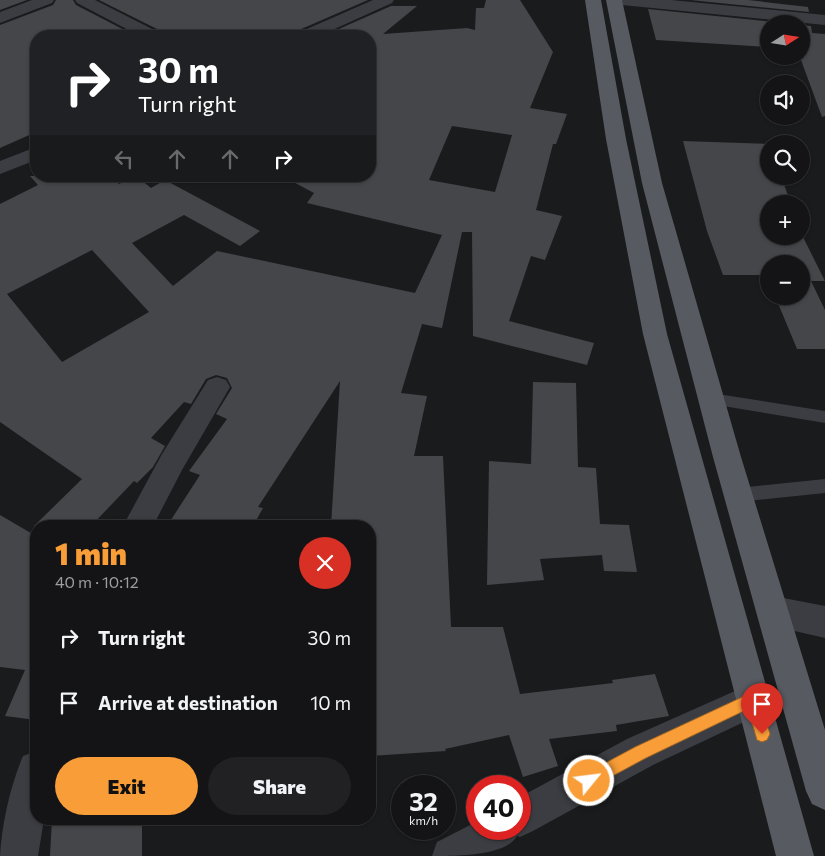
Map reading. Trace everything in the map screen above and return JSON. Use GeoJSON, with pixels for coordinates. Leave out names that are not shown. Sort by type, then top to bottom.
{"type":"FeatureCollection","features":[{"type":"Feature","properties":{"kind":"main road"},"geometry":{"type":"LineString","coordinates":[[593,0],[616,139],[656,334],[686,455],[796,856]]}},
{"type":"Feature","properties":{"kind":"main road"},"geometry":{"type":"LineString","coordinates":[[614,0],[652,183],[738,494],[825,791]]}},
{"type":"Feature","properties":{"kind":"street"},"geometry":{"type":"LineString","coordinates":[[0,18],[46,0]]}},
{"type":"Feature","properties":{"kind":"street"},"geometry":{"type":"LineString","coordinates":[[83,0],[140,30]]}},
{"type":"Feature","properties":{"kind":"street"},"geometry":{"type":"LineString","coordinates":[[319,30],[386,0]]}},
{"type":"Feature","properties":{"kind":"street"},"geometry":{"type":"LineString","coordinates":[[622,0],[775,15]]}},
{"type":"Feature","properties":{"kind":"street"},"geometry":{"type":"LineString","coordinates":[[810,15],[825,5]]}},
{"type":"Feature","properties":{"kind":"street"},"geometry":{"type":"LineString","coordinates":[[810,18],[825,20]]}},
{"type":"Feature","properties":{"kind":"street"},"geometry":{"type":"LineString","coordinates":[[0,168],[30,156]]}},
{"type":"Feature","properties":{"kind":"street"},"geometry":{"type":"LineString","coordinates":[[141,520],[172,462],[218,387]]}},
{"type":"Feature","properties":{"kind":"street"},"geometry":{"type":"LineString","coordinates":[[773,611],[825,622]]}},
{"type":"Feature","properties":{"kind":"street"},"geometry":{"type":"LineString","coordinates":[[531,812],[640,752],[753,700]]}},
{"type":"Feature","properties":{"kind":"street"},"geometry":{"type":"LineString","coordinates":[[19,856],[30,789]]}},
{"type":"Feature","properties":{"kind":"street"},"geometry":{"type":"LineString","coordinates":[[451,856],[481,840]]}},
{"type":"Feature","properties":{"kind":"lane"},"geometry":{"type":"LineString","coordinates":[[711,399],[825,417]]}},
{"type":"Feature","properties":{"kind":"lane"},"geometry":{"type":"LineString","coordinates":[[738,494],[825,486]]}},
{"type":"Feature","properties":{"kind":"building"},"geometry":{"type":"Polygon","coordinates":[[[0,0],[27,0],[0,10],[0,0]]]}},
{"type":"Feature","properties":{"kind":"building"},"geometry":{"type":"Polygon","coordinates":[[[56,0],[73,0],[76,5],[124,30],[30,30],[30,135],[0,148],[0,25],[53,5],[56,0]]]}},
{"type":"Feature","properties":{"kind":"building"},"geometry":{"type":"Polygon","coordinates":[[[99,0],[368,0],[299,30],[159,30],[99,0]]]}},
{"type":"Feature","properties":{"kind":"building"},"geometry":{"type":"Polygon","coordinates":[[[486,0],[520,0],[553,52],[530,108],[567,114],[556,144],[553,144],[536,210],[562,216],[545,260],[531,256],[509,321],[594,343],[587,365],[473,336],[472,232],[462,232],[442,328],[422,324],[401,393],[427,396],[414,456],[443,456],[451,627],[503,627],[520,694],[613,683],[612,680],[655,674],[669,716],[616,725],[617,731],[549,739],[558,766],[529,775],[522,775],[509,735],[445,749],[446,751],[376,756],[376,520],[331,520],[340,381],[258,507],[263,508],[256,520],[171,520],[200,475],[189,471],[227,419],[216,414],[232,388],[227,378],[216,375],[206,379],[191,404],[184,402],[151,438],[165,446],[153,467],[137,483],[134,481],[97,520],[40,520],[82,479],[0,422],[0,204],[38,185],[35,182],[117,182],[119,184],[123,182],[144,182],[151,188],[162,182],[169,182],[260,231],[240,246],[184,215],[132,243],[173,286],[217,251],[415,293],[442,235],[307,203],[314,193],[293,182],[376,182],[376,30],[337,30],[391,6],[417,6],[383,34],[467,28],[475,30],[476,8],[484,8],[486,0]],[[452,126],[429,180],[495,192],[512,135],[452,126]],[[92,250],[7,294],[62,362],[149,312],[92,250]]]}},
{"type":"Feature","properties":{"kind":"building"},"geometry":{"type":"Polygon","coordinates":[[[690,0],[748,0],[808,7],[809,12],[690,0]]]}},
{"type":"Feature","properties":{"kind":"building"},"geometry":{"type":"Polygon","coordinates":[[[648,9],[760,21],[760,46],[656,40],[648,9]]]}},
{"type":"Feature","properties":{"kind":"building"},"geometry":{"type":"Polygon","coordinates":[[[810,26],[812,33],[825,34],[825,116],[822,117],[810,84],[810,75],[807,75],[803,65],[810,65],[810,26]]]}},
{"type":"Feature","properties":{"kind":"building"},"geometry":{"type":"Polygon","coordinates":[[[683,141],[760,144],[760,185],[784,185],[788,195],[760,195],[760,245],[807,245],[825,281],[811,281],[825,310],[825,349],[797,349],[779,305],[810,305],[810,255],[760,255],[760,275],[723,275],[707,231],[683,141]]]}},
{"type":"Feature","properties":{"kind":"building"},"geometry":{"type":"Polygon","coordinates":[[[533,382],[576,383],[578,467],[596,468],[600,524],[629,525],[637,572],[604,571],[602,555],[540,559],[544,580],[487,585],[489,461],[531,464],[533,382]]]}},
{"type":"Feature","properties":{"kind":"building"},"geometry":{"type":"Polygon","coordinates":[[[0,515],[30,532],[30,719],[5,716],[25,670],[0,667],[0,515]]]}},
{"type":"Feature","properties":{"kind":"building"},"geometry":{"type":"Polygon","coordinates":[[[52,825],[142,825],[142,856],[50,856],[52,825]]]}},
{"type":"Feature","properties":{"kind":"route"},"geometry":{"type":"LineString","coordinates":[[589,781],[640,752],[753,700],[762,734]]}}]}
